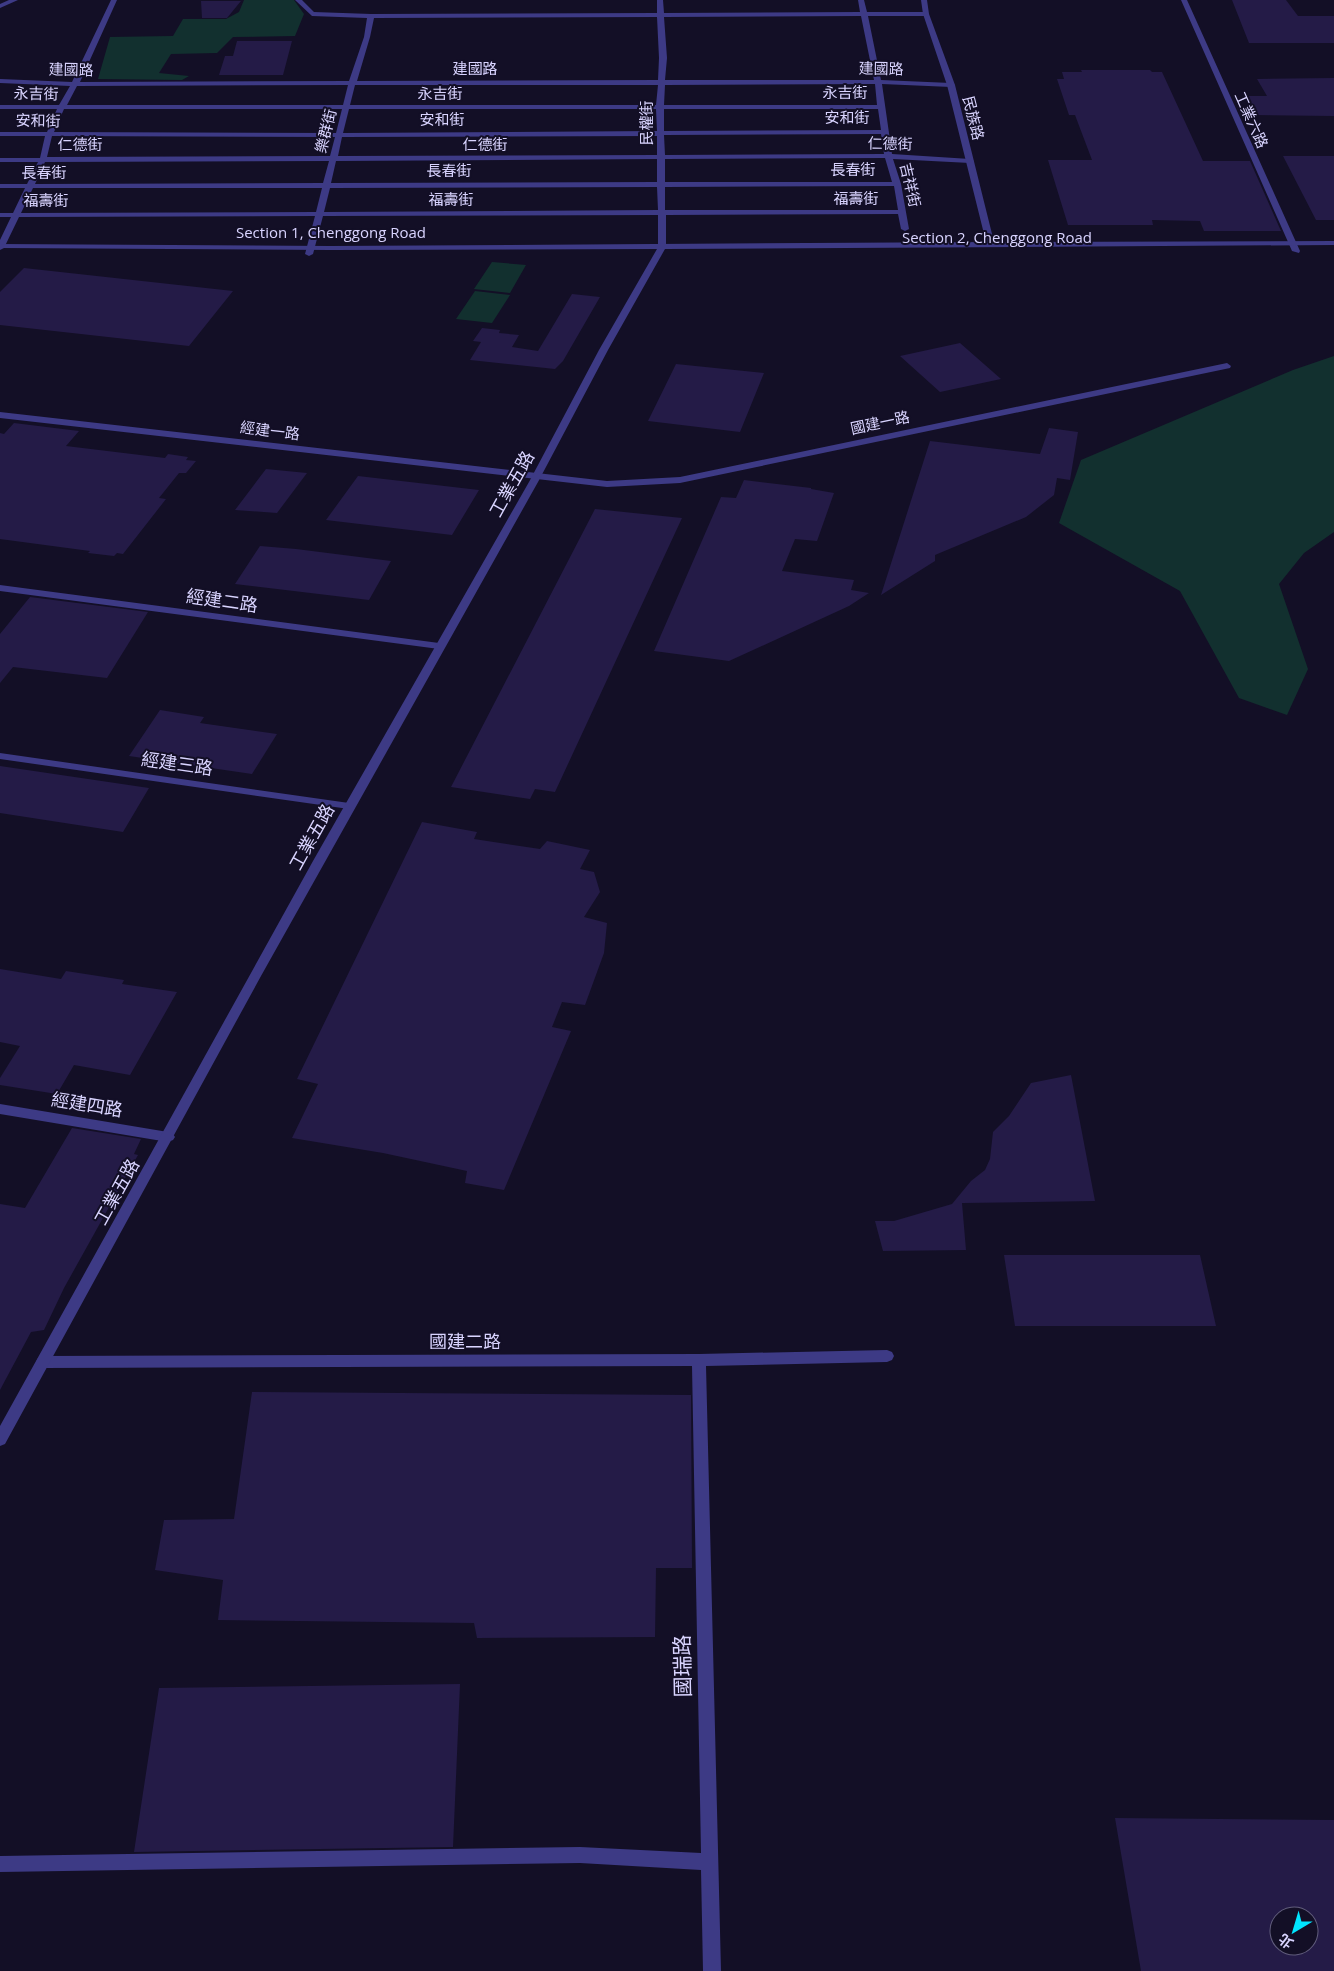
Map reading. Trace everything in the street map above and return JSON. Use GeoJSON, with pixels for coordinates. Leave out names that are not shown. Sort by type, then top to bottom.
{"type":"FeatureCollection","features":[{"type":"Feature","properties":{"kind":"street"},"geometry":{"type":"LineString","coordinates":[[0,6],[16,0]]}},
{"type":"Feature","properties":{"kind":"street"},"geometry":{"type":"LineString","coordinates":[[1,249],[15,215],[43,159],[49,135],[61,108],[75,84],[114,0]]}},
{"type":"Feature","properties":{"kind":"street"},"geometry":{"type":"LineString","coordinates":[[298,0],[312,14],[371,16],[926,14]]}},
{"type":"Feature","properties":{"kind":"street","name":"民權街"},"geometry":{"type":"LineString","coordinates":[[660,0],[663,58],[660,107],[661,249]]}},
{"type":"Feature","properties":{"kind":"street","name":"吉祥街"},"geometry":{"type":"LineString","coordinates":[[861,0],[878,82],[888,156],[897,184],[905,229]]}},
{"type":"Feature","properties":{"kind":"street","name":"民族路"},"geometry":{"type":"LineString","coordinates":[[924,0],[926,14],[951,85],[990,245]]}},
{"type":"Feature","properties":{"kind":"street","name":"工業六路"},"geometry":{"type":"LineString","coordinates":[[1184,0],[1294,247]]}},
{"type":"Feature","properties":{"kind":"street","name":"樂群街"},"geometry":{"type":"LineString","coordinates":[[309,250],[328,185],[352,84],[367,37],[371,16]]}},
{"type":"Feature","properties":{"kind":"street","name":"建國路"},"geometry":{"type":"LineString","coordinates":[[0,81],[75,84],[878,82],[951,85]]}},
{"type":"Feature","properties":{"kind":"street","name":"永吉街"},"geometry":{"type":"LineString","coordinates":[[0,107],[881,107]]}},
{"type":"Feature","properties":{"kind":"street","name":"安和街"},"geometry":{"type":"LineString","coordinates":[[0,134],[340,135],[885,132]]}},
{"type":"Feature","properties":{"kind":"street","name":"仁德街"},"geometry":{"type":"LineString","coordinates":[[0,160],[888,156],[970,161]]}},
{"type":"Feature","properties":{"kind":"street","name":"長春街"},"geometry":{"type":"LineString","coordinates":[[0,186],[897,184]]}},
{"type":"Feature","properties":{"kind":"street","name":"福壽街"},"geometry":{"type":"LineString","coordinates":[[0,215],[902,212]]}},
{"type":"Feature","properties":{"kind":"street","name":"Section 2, Chenggong Road"},"geometry":{"type":"LineString","coordinates":[[661,249],[984,252],[1294,247],[1334,243]]}},
{"type":"Feature","properties":{"kind":"street"},"geometry":{"type":"LineString","coordinates":[[984,252],[990,245]]}},
{"type":"Feature","properties":{"kind":"street","name":"Section 2, Chenggong Road"},"geometry":{"type":"LineString","coordinates":[[661,249],[990,245],[1294,247],[1334,251]]}},
{"type":"Feature","properties":{"kind":"street","name":"Section 1, Chenggong Road"},"geometry":{"type":"LineString","coordinates":[[1,249],[661,249]]}},
{"type":"Feature","properties":{"kind":"street","name":"工業五路"},"geometry":{"type":"LineString","coordinates":[[0,1440],[349,806],[537,477],[634,292],[661,249]]}},
{"type":"Feature","properties":{"kind":"street","name":"國建一路"},"geometry":{"type":"LineString","coordinates":[[537,477],[607,484],[680,480],[1227,366]]}},
{"type":"Feature","properties":{"kind":"street","name":"經建一路"},"geometry":{"type":"LineString","coordinates":[[0,415],[537,477]]}},
{"type":"Feature","properties":{"kind":"street","name":"經建二路"},"geometry":{"type":"LineString","coordinates":[[0,588],[439,646]]}},
{"type":"Feature","properties":{"kind":"street","name":"經建三路"},"geometry":{"type":"LineString","coordinates":[[0,756],[349,806]]}},
{"type":"Feature","properties":{"kind":"street","name":"經建四路"},"geometry":{"type":"LineString","coordinates":[[0,1109],[168,1137]]}},
{"type":"Feature","properties":{"kind":"street","name":"國建二路"},"geometry":{"type":"LineString","coordinates":[[43,1362],[699,1360],[888,1356]]}},
{"type":"Feature","properties":{"kind":"street","name":"國瑞路"},"geometry":{"type":"LineString","coordinates":[[699,1360],[712,1971]]}},
{"type":"Feature","properties":{"kind":"street"},"geometry":{"type":"LineString","coordinates":[[0,1864],[580,1855],[710,1862]]}},
{"type":"Feature","properties":{"kind":"green space"},"geometry":{"type":"Polygon","coordinates":[[[244,0],[294,0],[304,14],[295,36],[233,37],[217,53],[171,54],[159,73],[189,76],[182,80],[98,79],[110,37],[173,36],[183,19],[226,19],[239,12],[244,0]]]}},
{"type":"Feature","properties":{"kind":"green space"},"geometry":{"type":"Polygon","coordinates":[[[492,262],[526,265],[510,293],[474,289],[492,262]]]}},
{"type":"Feature","properties":{"kind":"green space"},"geometry":{"type":"Polygon","coordinates":[[[475,291],[510,295],[492,323],[456,319],[475,291]]]}},
{"type":"Feature","properties":{"kind":"green space"},"geometry":{"type":"Polygon","coordinates":[[[1334,356],[1334,532],[1304,553],[1279,584],[1308,669],[1287,715],[1239,698],[1180,591],[1059,523],[1081,460],[1293,370],[1334,356]]]}},
{"type":"Feature","properties":{"kind":"building"},"geometry":{"type":"Polygon","coordinates":[[[1232,0],[1286,0],[1298,16],[1334,16],[1334,43],[1249,43],[1232,0]]]}},
{"type":"Feature","properties":{"kind":"building"},"geometry":{"type":"Polygon","coordinates":[[[201,1],[241,1],[227,18],[202,18],[201,1]]]}},
{"type":"Feature","properties":{"kind":"building"},"geometry":{"type":"Polygon","coordinates":[[[237,41],[292,41],[283,75],[219,75],[225,56],[233,56],[237,41]]]}},
{"type":"Feature","properties":{"kind":"building"},"geometry":{"type":"Polygon","coordinates":[[[1081,70],[1150,70],[1152,72],[1162,72],[1203,161],[1250,161],[1281,231],[1204,231],[1200,221],[1152,220],[1153,225],[1068,225],[1048,160],[1092,160],[1075,115],[1069,115],[1057,79],[1064,79],[1062,72],[1082,72],[1081,70]]]}},
{"type":"Feature","properties":{"kind":"building"},"geometry":{"type":"Polygon","coordinates":[[[1334,78],[1334,116],[1255,115],[1246,96],[1267,96],[1257,79],[1334,78]]]}},
{"type":"Feature","properties":{"kind":"building"},"geometry":{"type":"Polygon","coordinates":[[[1283,156],[1334,156],[1334,220],[1316,220],[1283,156]]]}},
{"type":"Feature","properties":{"kind":"building"},"geometry":{"type":"Polygon","coordinates":[[[24,268],[233,291],[189,346],[0,325],[0,292],[24,268]]]}},
{"type":"Feature","properties":{"kind":"building"},"geometry":{"type":"Polygon","coordinates":[[[572,294],[600,297],[563,361],[555,369],[470,360],[481,342],[473,341],[482,328],[500,330],[499,333],[519,335],[512,347],[538,351],[572,294]]]}},
{"type":"Feature","properties":{"kind":"building"},"geometry":{"type":"Polygon","coordinates":[[[960,343],[1001,379],[940,392],[900,356],[960,343]]]}},
{"type":"Feature","properties":{"kind":"building"},"geometry":{"type":"Polygon","coordinates":[[[676,364],[764,373],[740,432],[648,421],[676,364]]]}},
{"type":"Feature","properties":{"kind":"building"},"geometry":{"type":"Polygon","coordinates":[[[14,423],[79,431],[66,446],[165,458],[168,454],[188,457],[186,460],[196,461],[186,473],[179,473],[159,498],[166,499],[123,554],[117,553],[114,556],[88,553],[90,551],[0,539],[0,433],[4,434],[14,423]]]}},
{"type":"Feature","properties":{"kind":"building"},"geometry":{"type":"Polygon","coordinates":[[[1049,428],[1078,432],[1070,480],[1057,478],[1054,495],[1026,517],[935,555],[935,561],[881,595],[930,441],[1040,454],[1049,428]]]}},
{"type":"Feature","properties":{"kind":"building"},"geometry":{"type":"Polygon","coordinates":[[[266,469],[307,473],[277,513],[235,510],[266,469]]]}},
{"type":"Feature","properties":{"kind":"building"},"geometry":{"type":"Polygon","coordinates":[[[358,476],[479,490],[452,535],[326,520],[358,476]]]}},
{"type":"Feature","properties":{"kind":"building"},"geometry":{"type":"Polygon","coordinates":[[[744,480],[811,488],[834,493],[817,541],[795,539],[782,571],[854,580],[851,590],[869,593],[849,606],[729,661],[654,651],[721,497],[736,498],[744,480]]]}},
{"type":"Feature","properties":{"kind":"building"},"geometry":{"type":"Polygon","coordinates":[[[595,509],[682,518],[555,792],[535,789],[530,799],[451,787],[595,509]]]}},
{"type":"Feature","properties":{"kind":"building"},"geometry":{"type":"Polygon","coordinates":[[[260,546],[391,561],[369,600],[235,584],[260,546]]]}},
{"type":"Feature","properties":{"kind":"building"},"geometry":{"type":"Polygon","coordinates":[[[30,597],[148,612],[107,678],[13,667],[0,683],[0,634],[30,597]]]}},
{"type":"Feature","properties":{"kind":"building"},"geometry":{"type":"Polygon","coordinates":[[[160,710],[204,717],[200,723],[277,734],[252,774],[129,756],[160,710]]]}},
{"type":"Feature","properties":{"kind":"building"},"geometry":{"type":"Polygon","coordinates":[[[0,766],[149,788],[123,832],[0,813],[0,766]]]}},
{"type":"Feature","properties":{"kind":"building"},"geometry":{"type":"Polygon","coordinates":[[[422,822],[477,832],[474,839],[540,849],[547,841],[590,850],[580,869],[594,872],[600,892],[584,917],[607,923],[604,953],[585,1005],[562,1002],[552,1027],[571,1031],[504,1190],[465,1183],[467,1171],[383,1153],[292,1138],[318,1084],[297,1079],[422,822]]]}},
{"type":"Feature","properties":{"kind":"building"},"geometry":{"type":"Polygon","coordinates":[[[0,969],[61,979],[66,971],[124,980],[122,984],[177,992],[130,1075],[74,1065],[57,1094],[0,1085],[0,1078],[20,1046],[0,1042],[0,969]]]}},
{"type":"Feature","properties":{"kind":"building"},"geometry":{"type":"Polygon","coordinates":[[[1071,1075],[1095,1201],[962,1203],[966,1250],[883,1251],[875,1221],[894,1221],[952,1204],[971,1181],[985,1170],[990,1159],[993,1132],[1009,1116],[1031,1083],[1071,1075]]]}},
{"type":"Feature","properties":{"kind":"building"},"geometry":{"type":"Polygon","coordinates":[[[72,1128],[141,1139],[134,1154],[138,1155],[64,1288],[44,1330],[31,1332],[0,1390],[0,1204],[25,1208],[72,1128]]]}},
{"type":"Feature","properties":{"kind":"building"},"geometry":{"type":"Polygon","coordinates":[[[1004,1255],[1200,1255],[1216,1326],[1015,1326],[1004,1255]]]}},
{"type":"Feature","properties":{"kind":"building"},"geometry":{"type":"Polygon","coordinates":[[[252,1392],[691,1395],[692,1568],[656,1568],[655,1637],[477,1638],[474,1623],[218,1620],[223,1580],[155,1570],[164,1520],[234,1519],[252,1392]]]}},
{"type":"Feature","properties":{"kind":"building"},"geometry":{"type":"Polygon","coordinates":[[[460,1684],[453,1847],[134,1852],[159,1688],[460,1684]]]}},
{"type":"Feature","properties":{"kind":"building"},"geometry":{"type":"Polygon","coordinates":[[[1115,1818],[1334,1820],[1334,1971],[1141,1971],[1115,1818]]]}}]}
